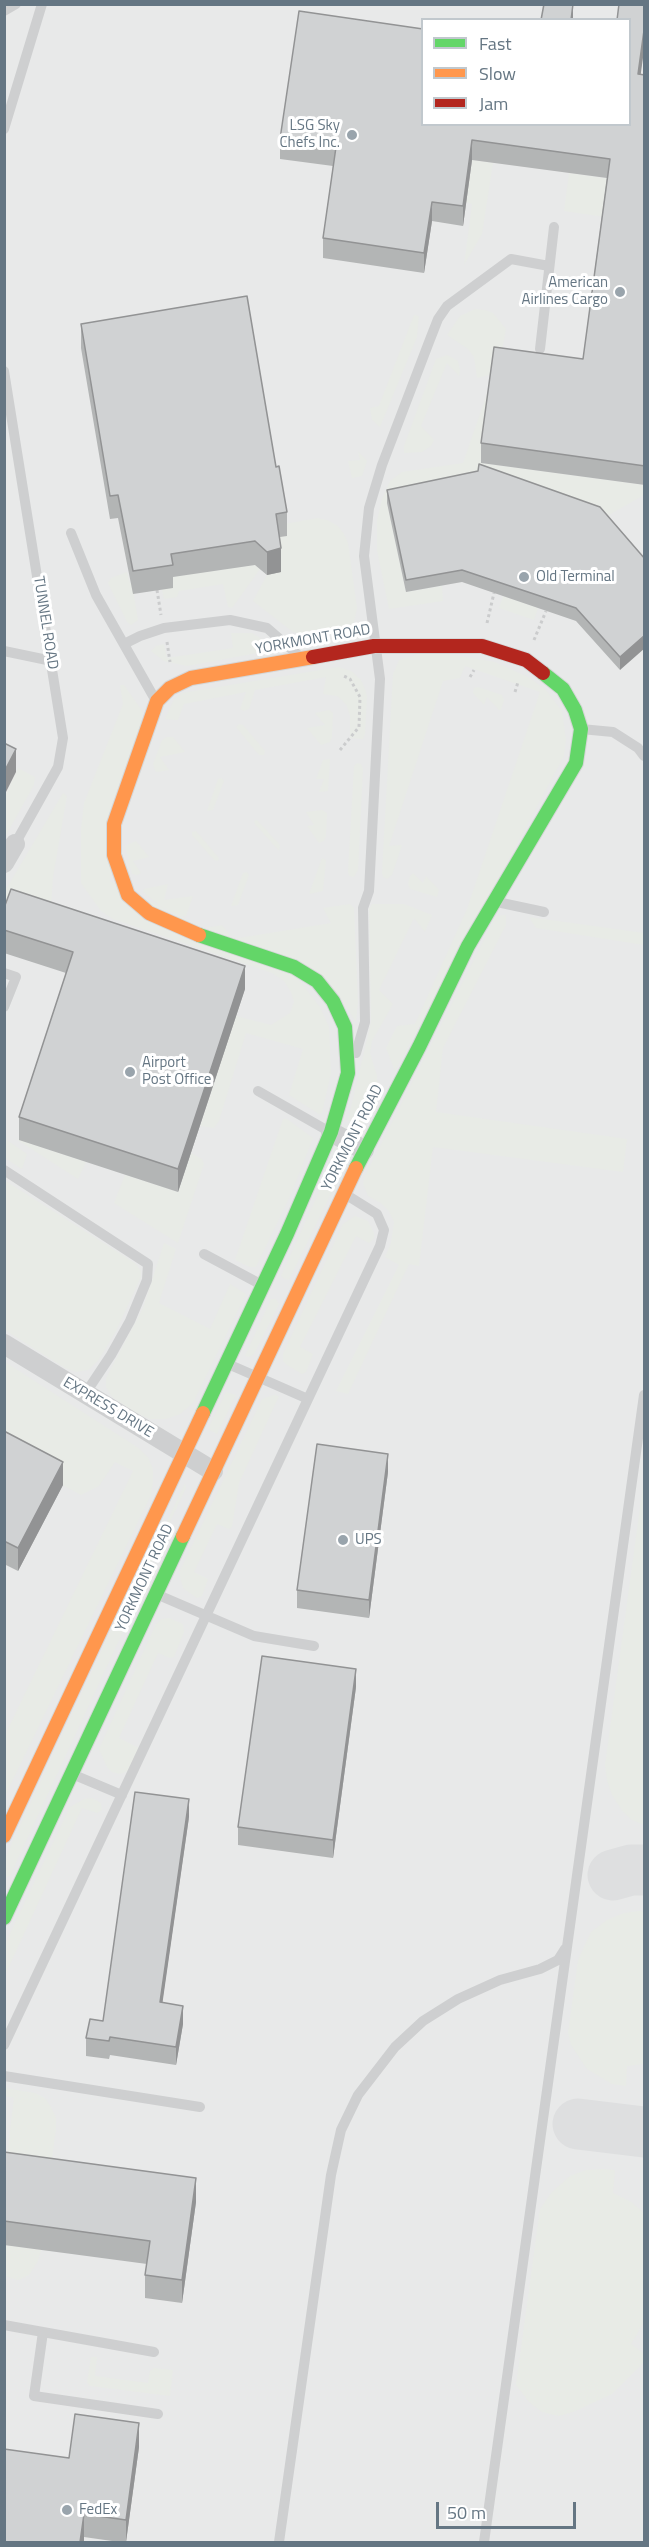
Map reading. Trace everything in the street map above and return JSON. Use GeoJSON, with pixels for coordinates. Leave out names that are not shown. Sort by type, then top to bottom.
{"type":"FeatureCollection","features":[{"type":"Feature","properties":{"kind":"street","name":"YORKMONT ROAD"},"geometry":{"type":"LineString","coordinates":[[4,1836],[263,1285],[331,1132],[348,1072],[345,1027],[333,1001],[317,981],[294,967],[184,930],[149,913],[128,895],[114,855],[114,825],[157,701],[170,688],[191,678],[374,646],[482,646],[526,660],[562,689],[575,710],[581,729],[576,763],[468,946],[419,1047],[364,1150],[72,1774],[6,1909]]}},
{"type":"Feature","properties":{"kind":"street","name":"TUNNEL ROAD"},"geometry":{"type":"LineString","coordinates":[[4,863],[15,844]]}},
{"type":"Feature","properties":{"kind":"street"},"geometry":{"type":"LineString","coordinates":[[331,1132],[364,1150]]}},
{"type":"Feature","properties":{"kind":"street"},"geometry":{"type":"LineString","coordinates":[[263,1285],[292,1300]]}},
{"type":"Feature","properties":{"kind":"street","name":"EXPRESS DRIVE"},"geometry":{"type":"LineString","coordinates":[[4,1344],[213,1471]]}},
{"type":"Feature","properties":{"kind":"street"},"geometry":{"type":"LineString","coordinates":[[125,1579],[156,1594]]}},
{"type":"Feature","properties":{"kind":"lane"},"geometry":{"type":"LineString","coordinates":[[4,11],[16,4]]}},
{"type":"Feature","properties":{"kind":"lane"},"geometry":{"type":"LineString","coordinates":[[4,129],[42,4]]}},
{"type":"Feature","properties":{"kind":"lane"},"geometry":{"type":"LineString","coordinates":[[540,350],[554,227]]}},
{"type":"Feature","properties":{"kind":"lane"},"geometry":{"type":"LineString","coordinates":[[348,1072],[365,1022],[363,908],[369,891],[380,679],[364,556],[369,508],[382,465],[438,319],[447,306],[511,259],[549,266]]}},
{"type":"Feature","properties":{"kind":"lane","name":"TUNNEL ROAD"},"geometry":{"type":"LineString","coordinates":[[4,371],[63,738],[62,753],[48,789],[15,844]]}},
{"type":"Feature","properties":{"kind":"lane"},"geometry":{"type":"LineString","coordinates":[[71,533],[96,595],[157,701]]}},
{"type":"Feature","properties":{"kind":"lane"},"geometry":{"type":"LineString","coordinates":[[124,644],[164,628],[230,620],[267,628],[302,658]]}},
{"type":"Feature","properties":{"kind":"lane"},"geometry":{"type":"LineString","coordinates":[[4,651],[52,661]]}},
{"type":"Feature","properties":{"kind":"lane"},"geometry":{"type":"LineString","coordinates":[[581,729],[613,732],[638,748],[645,756]]}},
{"type":"Feature","properties":{"kind":"lane"},"geometry":{"type":"LineString","coordinates":[[494,902],[544,912]]}},
{"type":"Feature","properties":{"kind":"lane"},"geometry":{"type":"LineString","coordinates":[[4,973],[16,977],[4,1007]]}},
{"type":"Feature","properties":{"kind":"lane"},"geometry":{"type":"LineString","coordinates":[[258,1091],[331,1132]]}},
{"type":"Feature","properties":{"kind":"lane"},"geometry":{"type":"LineString","coordinates":[[4,1170],[148,1263],[147,1280],[130,1321],[85,1394]]}},
{"type":"Feature","properties":{"kind":"lane"},"geometry":{"type":"LineString","coordinates":[[4,2045],[380,1246],[384,1230],[377,1214],[343,1193]]}},
{"type":"Feature","properties":{"kind":"lane"},"geometry":{"type":"LineString","coordinates":[[204,1254],[263,1285]]}},
{"type":"Feature","properties":{"kind":"lane"},"geometry":{"type":"LineString","coordinates":[[226,1363],[308,1399]]}},
{"type":"Feature","properties":{"kind":"lane"},"geometry":{"type":"LineString","coordinates":[[484,2542],[645,1395]]}},
{"type":"Feature","properties":{"kind":"lane"},"geometry":{"type":"LineString","coordinates":[[156,1594],[254,1636],[314,1646]]}},
{"type":"Feature","properties":{"kind":"lane"},"geometry":{"type":"LineString","coordinates":[[72,1774],[122,1795]]}},
{"type":"Feature","properties":{"kind":"lane"},"geometry":{"type":"LineString","coordinates":[[279,2542],[331,2175],[341,2130],[358,2095],[395,2047],[423,2021],[458,1999],[500,1980],[540,1969],[558,1960],[567,1946]]}},
{"type":"Feature","properties":{"kind":"lane"},"geometry":{"type":"LineString","coordinates":[[4,2076],[200,2107]]}},
{"type":"Feature","properties":{"kind":"lane"},"geometry":{"type":"LineString","coordinates":[[4,2325],[154,2352]]}},
{"type":"Feature","properties":{"kind":"lane"},"geometry":{"type":"LineString","coordinates":[[43,2332],[34,2396],[158,2414]]}},
{"type":"Feature","properties":{"kind":"shaded area"},"geometry":{"type":"Polygon","coordinates":[[[5,5],[644,5],[644,2542],[5,2542],[5,5]]]}},
{"type":"Feature","properties":{"kind":"shaded area"},"geometry":{"type":"Polygon","coordinates":[[[472,160],[493,163],[482,234],[464,265],[472,204],[466,202],[472,160]]]}},
{"type":"Feature","properties":{"kind":"shaded area"},"geometry":{"type":"Polygon","coordinates":[[[569,173],[610,179],[605,217],[564,211],[569,173]]]}},
{"type":"Feature","properties":{"kind":"shaded area"},"geometry":{"type":"Polygon","coordinates":[[[475,309],[493,313],[506,329],[499,367],[493,374],[477,378],[474,357],[468,349],[447,335],[460,316],[475,309]]]}},
{"type":"Feature","properties":{"kind":"shaded area"},"geometry":{"type":"Polygon","coordinates":[[[414,315],[419,316],[417,337],[380,427],[372,420],[370,408],[379,406],[414,315]]]}},
{"type":"Feature","properties":{"kind":"shaded area"},"geometry":{"type":"Polygon","coordinates":[[[447,355],[458,361],[460,370],[459,376],[447,363],[421,426],[434,440],[431,446],[422,452],[404,453],[404,446],[436,359],[447,355]]]}},
{"type":"Feature","properties":{"kind":"shaded area"},"geometry":{"type":"Polygon","coordinates":[[[492,379],[481,463],[644,485],[644,495],[600,520],[387,503],[406,592],[442,586],[443,601],[389,609],[377,550],[377,521],[382,499],[390,481],[402,472],[463,463],[492,379]]]}},
{"type":"Feature","properties":{"kind":"shaded area"},"geometry":{"type":"Polygon","coordinates":[[[358,451],[367,461],[362,476],[352,478],[348,461],[360,460],[358,451]]]}},
{"type":"Feature","properties":{"kind":"shaded area"},"geometry":{"type":"Polygon","coordinates":[[[317,518],[338,526],[348,543],[357,608],[354,622],[344,632],[313,637],[293,632],[253,601],[267,575],[281,571],[276,537],[285,524],[317,518]]]}},
{"type":"Feature","properties":{"kind":"shaded area"},"geometry":{"type":"Polygon","coordinates":[[[255,565],[260,569],[232,608],[228,607],[223,584],[179,591],[177,597],[164,599],[162,590],[171,577],[255,565]]]}},
{"type":"Feature","properties":{"kind":"shaded area"},"geometry":{"type":"Polygon","coordinates":[[[127,572],[130,583],[132,583],[138,620],[131,625],[127,622],[108,583],[111,578],[127,572]]]}},
{"type":"Feature","properties":{"kind":"shaded area"},"geometry":{"type":"Polygon","coordinates":[[[503,596],[538,608],[534,620],[499,608],[503,596]]]}},
{"type":"Feature","properties":{"kind":"shaded area"},"geometry":{"type":"Polygon","coordinates":[[[231,633],[252,633],[269,645],[268,651],[187,666],[164,661],[151,651],[156,646],[164,644],[167,658],[233,648],[231,633]]]}},
{"type":"Feature","properties":{"kind":"shaded area"},"geometry":{"type":"Polygon","coordinates":[[[430,651],[495,662],[530,678],[546,690],[562,711],[566,740],[564,756],[395,1071],[386,1048],[397,1026],[415,1024],[467,909],[540,692],[465,666],[460,678],[443,681],[389,846],[402,845],[392,875],[387,879],[383,877],[382,872],[393,674],[399,660],[430,651]]]}},
{"type":"Feature","properties":{"kind":"shaded area"},"geometry":{"type":"Polygon","coordinates":[[[338,667],[351,671],[361,680],[365,689],[367,696],[363,739],[350,738],[350,716],[342,700],[337,696],[323,694],[326,677],[255,690],[249,709],[244,711],[240,709],[246,692],[184,704],[178,720],[165,719],[174,699],[182,693],[338,667]]]}},
{"type":"Feature","properties":{"kind":"shaded area"},"geometry":{"type":"Polygon","coordinates":[[[120,685],[124,685],[143,712],[110,881],[294,974],[320,1007],[329,1027],[331,1073],[322,1113],[319,1114],[289,1095],[303,1049],[246,1033],[219,1121],[214,1128],[200,1126],[236,1016],[271,1025],[290,1013],[294,1002],[291,992],[284,981],[272,973],[113,919],[101,911],[81,883],[81,828],[84,803],[123,704],[120,685]]]}},
{"type":"Feature","properties":{"kind":"shaded area"},"geometry":{"type":"Polygon","coordinates":[[[478,687],[502,695],[504,700],[501,710],[487,697],[484,705],[473,693],[474,688],[478,687]]]}},
{"type":"Feature","properties":{"kind":"shaded area"},"geometry":{"type":"Polygon","coordinates":[[[329,710],[333,713],[332,737],[330,742],[321,745],[307,728],[325,725],[315,713],[329,710]]]}},
{"type":"Feature","properties":{"kind":"shaded area"},"geometry":{"type":"Polygon","coordinates":[[[239,724],[243,725],[265,751],[264,755],[259,755],[236,727],[239,724]]]}},
{"type":"Feature","properties":{"kind":"shaded area"},"geometry":{"type":"Polygon","coordinates":[[[173,737],[185,752],[160,757],[169,770],[158,772],[155,771],[153,764],[162,740],[173,737]]]}},
{"type":"Feature","properties":{"kind":"shaded area"},"geometry":{"type":"Polygon","coordinates":[[[330,759],[328,791],[319,792],[324,779],[316,779],[323,760],[330,759]]]}},
{"type":"Feature","properties":{"kind":"shaded area"},"geometry":{"type":"Polygon","coordinates":[[[357,763],[361,764],[363,769],[358,870],[354,877],[349,876],[348,871],[354,766],[357,763]]]}},
{"type":"Feature","properties":{"kind":"shaded area"},"geometry":{"type":"Polygon","coordinates":[[[18,768],[35,777],[34,785],[5,837],[5,796],[18,768]]]}},
{"type":"Feature","properties":{"kind":"shaded area"},"geometry":{"type":"Polygon","coordinates":[[[222,778],[224,781],[213,810],[207,811],[218,779],[222,778]]]}},
{"type":"Feature","properties":{"kind":"shaded area"},"geometry":{"type":"Polygon","coordinates":[[[63,793],[67,796],[53,877],[51,906],[5,931],[5,891],[63,793]]]}},
{"type":"Feature","properties":{"kind":"shaded area"},"geometry":{"type":"Polygon","coordinates":[[[322,810],[327,813],[326,836],[324,841],[319,843],[307,826],[314,825],[306,812],[322,810]]]}},
{"type":"Feature","properties":{"kind":"shaded area"},"geometry":{"type":"Polygon","coordinates":[[[257,820],[280,845],[279,851],[255,824],[254,821],[257,820]]]}},
{"type":"Feature","properties":{"kind":"shaded area"},"geometry":{"type":"Polygon","coordinates":[[[196,831],[219,858],[218,861],[214,860],[192,835],[192,832],[196,831]]]}},
{"type":"Feature","properties":{"kind":"shaded area"},"geometry":{"type":"Polygon","coordinates":[[[136,841],[149,857],[133,861],[141,873],[137,875],[132,874],[125,846],[136,841]]]}},
{"type":"Feature","properties":{"kind":"shaded area"},"geometry":{"type":"Polygon","coordinates":[[[322,858],[326,860],[323,891],[309,894],[322,858]]]}},
{"type":"Feature","properties":{"kind":"shaded area"},"geometry":{"type":"Polygon","coordinates":[[[247,872],[249,875],[238,905],[231,906],[243,873],[247,872]]]}},
{"type":"Feature","properties":{"kind":"shaded area"},"geometry":{"type":"Polygon","coordinates":[[[413,873],[423,883],[426,876],[439,890],[437,897],[410,889],[408,884],[413,873]]]}},
{"type":"Feature","properties":{"kind":"shaded area"},"geometry":{"type":"Polygon","coordinates":[[[168,884],[164,900],[193,896],[186,916],[174,917],[143,892],[144,889],[168,884]]]}},
{"type":"Feature","properties":{"kind":"shaded area"},"geometry":{"type":"Polygon","coordinates":[[[350,904],[354,908],[358,1002],[356,1022],[340,997],[206,928],[222,925],[233,939],[331,923],[323,908],[350,904]]]}},
{"type":"Feature","properties":{"kind":"shaded area"},"geometry":{"type":"Polygon","coordinates":[[[372,904],[404,904],[432,915],[425,932],[414,918],[379,990],[393,1004],[372,1041],[370,1053],[377,1076],[378,1090],[363,1124],[359,1126],[348,1120],[371,1022],[369,909],[372,904]]]}},
{"type":"Feature","properties":{"kind":"shaded area"},"geometry":{"type":"Polygon","coordinates":[[[506,915],[506,925],[443,1048],[436,1112],[627,1139],[623,1172],[433,1147],[419,1266],[409,1264],[348,1394],[336,1391],[399,1265],[385,1257],[391,1243],[394,1222],[389,1211],[381,1203],[368,1196],[363,1184],[365,1176],[496,916],[506,915]]]}},
{"type":"Feature","properties":{"kind":"shaded area"},"geometry":{"type":"Polygon","coordinates":[[[529,917],[644,933],[644,945],[536,928],[529,917]]]}},
{"type":"Feature","properties":{"kind":"shaded area"},"geometry":{"type":"Polygon","coordinates":[[[283,1119],[287,1119],[313,1138],[292,1192],[256,1267],[250,1267],[235,1260],[283,1119]]]}},
{"type":"Feature","properties":{"kind":"shaded area"},"geometry":{"type":"Polygon","coordinates":[[[4,1138],[27,1154],[22,1169],[5,1158],[4,1138]]]}},
{"type":"Feature","properties":{"kind":"shaded area"},"geometry":{"type":"Polygon","coordinates":[[[16,1139],[86,1162],[78,1179],[16,1139]]]}},
{"type":"Feature","properties":{"kind":"shaded area"},"geometry":{"type":"Polygon","coordinates":[[[191,1153],[202,1159],[204,1164],[178,1243],[114,1203],[125,1175],[178,1192],[191,1153]]]}},
{"type":"Feature","properties":{"kind":"shaded area"},"geometry":{"type":"Polygon","coordinates":[[[341,1161],[345,1165],[289,1280],[285,1279],[281,1276],[332,1163],[341,1161]]]}},
{"type":"Feature","properties":{"kind":"shaded area"},"geometry":{"type":"Polygon","coordinates":[[[4,1180],[135,1263],[141,1271],[141,1277],[116,1331],[98,1361],[88,1370],[76,1372],[65,1368],[5,1330],[4,1180]]]}},
{"type":"Feature","properties":{"kind":"shaded area"},"geometry":{"type":"Polygon","coordinates":[[[355,1216],[368,1221],[374,1238],[369,1243],[356,1236],[300,1347],[313,1354],[306,1372],[302,1374],[283,1361],[283,1354],[343,1224],[355,1216]]]}},
{"type":"Feature","properties":{"kind":"shaded area"},"geometry":{"type":"Polygon","coordinates":[[[164,1243],[176,1249],[159,1303],[210,1329],[230,1284],[246,1294],[193,1403],[180,1414],[166,1419],[150,1419],[136,1413],[112,1397],[106,1387],[106,1378],[143,1308],[164,1243]]]}},
{"type":"Feature","properties":{"kind":"shaded area"},"geometry":{"type":"Polygon","coordinates":[[[271,1299],[276,1299],[279,1304],[254,1354],[249,1357],[245,1356],[271,1299]]]}},
{"type":"Feature","properties":{"kind":"shaded area"},"geometry":{"type":"Polygon","coordinates":[[[5,1362],[137,1447],[148,1457],[153,1469],[153,1481],[151,1495],[5,1796],[4,1737],[133,1471],[115,1462],[99,1486],[81,1495],[5,1454],[5,1362]]]}},
{"type":"Feature","properties":{"kind":"shaded area"},"geometry":{"type":"Polygon","coordinates":[[[226,1392],[236,1395],[217,1434],[208,1429],[226,1392]]]}},
{"type":"Feature","properties":{"kind":"shaded area"},"geometry":{"type":"Polygon","coordinates":[[[274,1395],[279,1396],[239,1483],[232,1527],[229,1529],[217,1524],[194,1572],[208,1579],[202,1596],[197,1598],[183,1588],[179,1573],[262,1399],[274,1395]]]}},
{"type":"Feature","properties":{"kind":"shaded area"},"geometry":{"type":"Polygon","coordinates":[[[644,1478],[644,1825],[632,1820],[623,1812],[612,1795],[605,1765],[644,1478]]]}},
{"type":"Feature","properties":{"kind":"shaded area"},"geometry":{"type":"Polygon","coordinates":[[[185,1483],[186,1488],[149,1566],[145,1568],[185,1483]]]}},
{"type":"Feature","properties":{"kind":"shaded area"},"geometry":{"type":"Polygon","coordinates":[[[169,1618],[183,1624],[184,1632],[174,1657],[170,1658],[158,1653],[119,1738],[139,1748],[128,1771],[120,1774],[112,1772],[107,1767],[99,1749],[156,1624],[162,1619],[169,1618]]]}},
{"type":"Feature","properties":{"kind":"shaded area"},"geometry":{"type":"Polygon","coordinates":[[[123,1621],[127,1623],[10,1876],[5,1877],[5,1858],[113,1626],[123,1621]]]}},
{"type":"Feature","properties":{"kind":"shaded area"},"geometry":{"type":"Polygon","coordinates":[[[92,1798],[101,1803],[102,1810],[97,1813],[82,1808],[5,1975],[4,1946],[70,1807],[84,1799],[92,1798]]]}},
{"type":"Feature","properties":{"kind":"shaded area"},"geometry":{"type":"Polygon","coordinates":[[[644,1912],[644,2064],[627,2066],[626,2086],[612,2084],[587,2069],[571,2045],[568,2033],[578,1960],[591,1932],[607,1920],[624,1913],[644,1912]]]}},
{"type":"Feature","properties":{"kind":"shaded area"},"geometry":{"type":"Polygon","coordinates":[[[5,2088],[35,2093],[45,2098],[51,2107],[56,2118],[56,2129],[49,2181],[5,2171],[14,2098],[5,2096],[5,2088]]]}},
{"type":"Feature","properties":{"kind":"shaded area"},"geometry":{"type":"Polygon","coordinates":[[[586,2170],[615,2170],[613,2193],[631,2202],[644,2213],[644,2322],[631,2344],[644,2354],[644,2362],[612,2394],[559,2416],[542,2412],[529,2402],[516,2385],[540,2209],[552,2192],[570,2176],[586,2170]]]}},
{"type":"Feature","properties":{"kind":"shaded area"},"geometry":{"type":"Polygon","coordinates":[[[4,2245],[41,2250],[38,2261],[29,2275],[18,2280],[5,2276],[4,2245]]]}},
{"type":"Feature","properties":{"kind":"shaded area"},"geometry":{"type":"Polygon","coordinates":[[[91,2357],[97,2357],[95,2376],[148,2383],[150,2371],[154,2368],[173,2370],[170,2396],[90,2386],[87,2382],[91,2357]]]}},
{"type":"Feature","properties":{"kind":"building"},"geometry":{"type":"Polygon","coordinates":[[[544,4],[573,4],[571,18],[541,18],[544,4]]]}},
{"type":"Feature","properties":{"kind":"building"},"geometry":{"type":"Polygon","coordinates":[[[619,4],[645,4],[645,23],[638,74],[645,75],[645,466],[481,443],[494,347],[583,359],[610,159],[472,140],[463,206],[432,202],[424,253],[323,238],[336,147],[280,139],[299,11],[421,29],[421,126],[631,126],[631,18],[617,18],[619,4]]]}},
{"type":"Feature","properties":{"kind":"building"},"geometry":{"type":"Polygon","coordinates":[[[247,296],[276,467],[279,466],[287,512],[276,514],[281,548],[267,552],[255,541],[171,554],[173,565],[133,571],[118,495],[110,496],[81,324],[247,296]]]}},
{"type":"Feature","properties":{"kind":"building","name":"Old Terminal"},"geometry":{"type":"Polygon","coordinates":[[[479,464],[600,507],[645,559],[645,635],[620,657],[576,608],[462,570],[406,580],[387,490],[478,471],[479,464]]]}},
{"type":"Feature","properties":{"kind":"building"},"geometry":{"type":"Polygon","coordinates":[[[4,743],[16,749],[4,772],[4,743]]]}},
{"type":"Feature","properties":{"kind":"building","name":"Airport Post Office"},"geometry":{"type":"Polygon","coordinates":[[[11,889],[245,966],[178,1169],[19,1117],[73,952],[4,930],[4,908],[11,889]]]}},
{"type":"Feature","properties":{"kind":"building"},"geometry":{"type":"Polygon","coordinates":[[[4,1431],[63,1462],[18,1548],[4,1541],[4,1431]]]}},
{"type":"Feature","properties":{"kind":"building","name":"UPS"},"geometry":{"type":"Polygon","coordinates":[[[317,1444],[388,1454],[369,1600],[297,1590],[317,1444]]]}},
{"type":"Feature","properties":{"kind":"building"},"geometry":{"type":"Polygon","coordinates":[[[262,1656],[356,1669],[333,1840],[238,1827],[262,1656]]]}},
{"type":"Feature","properties":{"kind":"building"},"geometry":{"type":"Polygon","coordinates":[[[135,1792],[189,1799],[160,2002],[183,2006],[176,2047],[110,2037],[109,2041],[86,2038],[90,2019],[103,2021],[135,1792]]]}},
{"type":"Feature","properties":{"kind":"building"},"geometry":{"type":"Polygon","coordinates":[[[4,2152],[196,2178],[182,2280],[145,2275],[150,2241],[4,2221],[4,2152]]]}},
{"type":"Feature","properties":{"kind":"building","name":"FedEx"},"geometry":{"type":"Polygon","coordinates":[[[75,2414],[139,2423],[126,2520],[84,2514],[80,2542],[4,2542],[4,2449],[69,2458],[75,2414]]]}},
{"type":"Feature","properties":{"kind":"taxiway"},"geometry":{"type":"LineString","coordinates":[[613,1875],[631,1870],[644,1870]]}},
{"type":"Feature","properties":{"kind":"taxiway"},"geometry":{"type":"LineString","coordinates":[[578,2124],[644,2132]]}},
{"type":"Feature","properties":{"kind":"traffic: fast"},"geometry":{"type":"LineString","coordinates":[[356,1168],[468,946],[576,763],[581,729],[575,710],[563,689],[543,673]]}},
{"type":"Feature","properties":{"kind":"traffic: fast"},"geometry":{"type":"LineString","coordinates":[[199,935],[294,967],[317,981],[333,1001],[345,1027],[348,1073],[331,1132],[287,1234],[203,1413]]}},
{"type":"Feature","properties":{"kind":"traffic: fast"},"geometry":{"type":"LineString","coordinates":[[4,1918],[183,1536]]}},
{"type":"Feature","properties":{"kind":"traffic: slow"},"geometry":{"type":"LineString","coordinates":[[199,935],[149,913],[128,895],[114,855],[114,824],[157,701],[170,688],[191,678],[313,657]]}},
{"type":"Feature","properties":{"kind":"traffic: slow"},"geometry":{"type":"LineString","coordinates":[[183,1536],[356,1168]]}},
{"type":"Feature","properties":{"kind":"traffic: slow"},"geometry":{"type":"LineString","coordinates":[[4,1836],[203,1413]]}},
{"type":"Feature","properties":{"kind":"traffic: jam"},"geometry":{"type":"LineString","coordinates":[[313,657],[374,646],[482,646],[526,660],[543,673]]}},
{"type":"Feature","properties":{"kind":"place","name":"LSG Sky Chefs Inc."},"geometry":{"type":"Point","coordinates":[352,135]}},
{"type":"Feature","properties":{"kind":"place","name":"American Airlines Cargo"},"geometry":{"type":"Point","coordinates":[620,292]}},
{"type":"Feature","properties":{"kind":"place","name":"Old Terminal"},"geometry":{"type":"Point","coordinates":[524,577]}},
{"type":"Feature","properties":{"kind":"place","name":"Airport Post Office"},"geometry":{"type":"Point","coordinates":[130,1072]}},
{"type":"Feature","properties":{"kind":"place","name":"UPS"},"geometry":{"type":"Point","coordinates":[343,1540]}},
{"type":"Feature","properties":{"kind":"place","name":"FedEx"},"geometry":{"type":"Point","coordinates":[67,2510]}}]}
